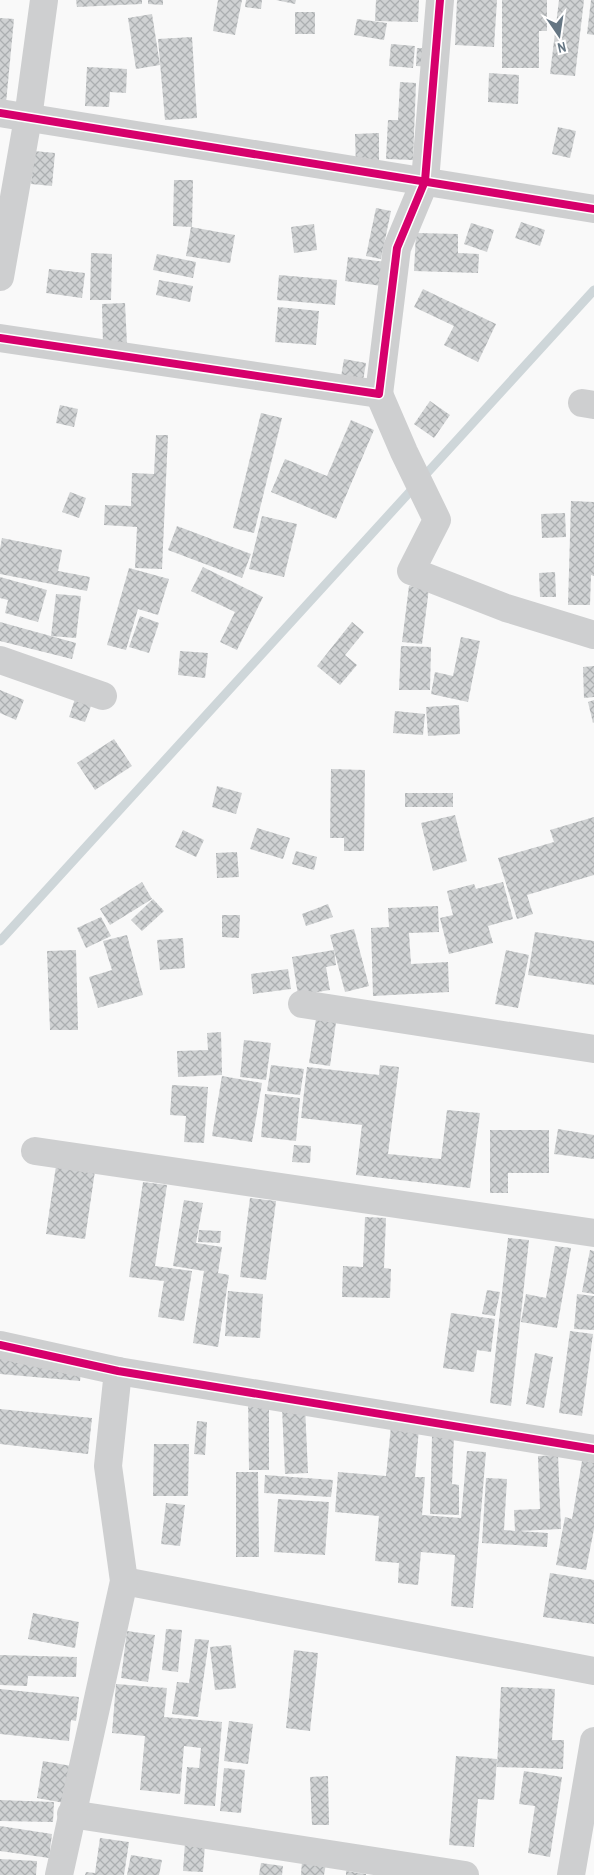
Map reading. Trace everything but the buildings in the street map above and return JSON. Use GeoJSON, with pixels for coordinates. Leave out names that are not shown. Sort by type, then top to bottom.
{"type":"FeatureCollection","features":[{"type":"Feature","properties":{"kind":"street"},"geometry":{"type":"LineString","coordinates":[[0,277],[28,118],[44,0]]}},
{"type":"Feature","properties":{"kind":"street"},"geometry":{"type":"LineString","coordinates":[[440,0],[425,181],[397,248],[380,394],[404,452],[437,520],[411,571],[506,608],[594,635]]}},
{"type":"Feature","properties":{"kind":"street"},"geometry":{"type":"LineString","coordinates":[[0,113],[594,209]]}},
{"type":"Feature","properties":{"kind":"street"},"geometry":{"type":"LineString","coordinates":[[0,338],[380,394]]}},
{"type":"Feature","properties":{"kind":"street"},"geometry":{"type":"LineString","coordinates":[[0,660],[103,696]]}},
{"type":"Feature","properties":{"kind":"street"},"geometry":{"type":"LineString","coordinates":[[302,1004],[594,1049]]}},
{"type":"Feature","properties":{"kind":"street"},"geometry":{"type":"LineString","coordinates":[[35,1151],[594,1232]]}},
{"type":"Feature","properties":{"kind":"street"},"geometry":{"type":"LineString","coordinates":[[0,1345],[118,1371],[594,1449]]}},
{"type":"Feature","properties":{"kind":"street"},"geometry":{"type":"LineString","coordinates":[[59,1875],[124,1580],[108,1466],[118,1371]]}},
{"type":"Feature","properties":{"kind":"street"},"geometry":{"type":"LineString","coordinates":[[124,1580],[594,1671]]}},
{"type":"Feature","properties":{"kind":"street"},"geometry":{"type":"LineString","coordinates":[[571,1875],[594,1742]]}},
{"type":"Feature","properties":{"kind":"street"},"geometry":{"type":"LineString","coordinates":[[71,1814],[465,1875]]}},
{"type":"Feature","properties":{"kind":"waterway"},"geometry":{"type":"LineString","coordinates":[[0,941],[594,290]]}},
{"type":"Feature","properties":{"kind":"cycle path"},"geometry":{"type":"LineString","coordinates":[[0,338],[379,394],[397,248],[425,181],[440,0]]}},
{"type":"Feature","properties":{"kind":"cycle path"},"geometry":{"type":"LineString","coordinates":[[0,113],[594,209]]}},
{"type":"Feature","properties":{"kind":"cycle path"},"geometry":{"type":"LineString","coordinates":[[0,1345],[118,1371],[594,1449]]}}]}
